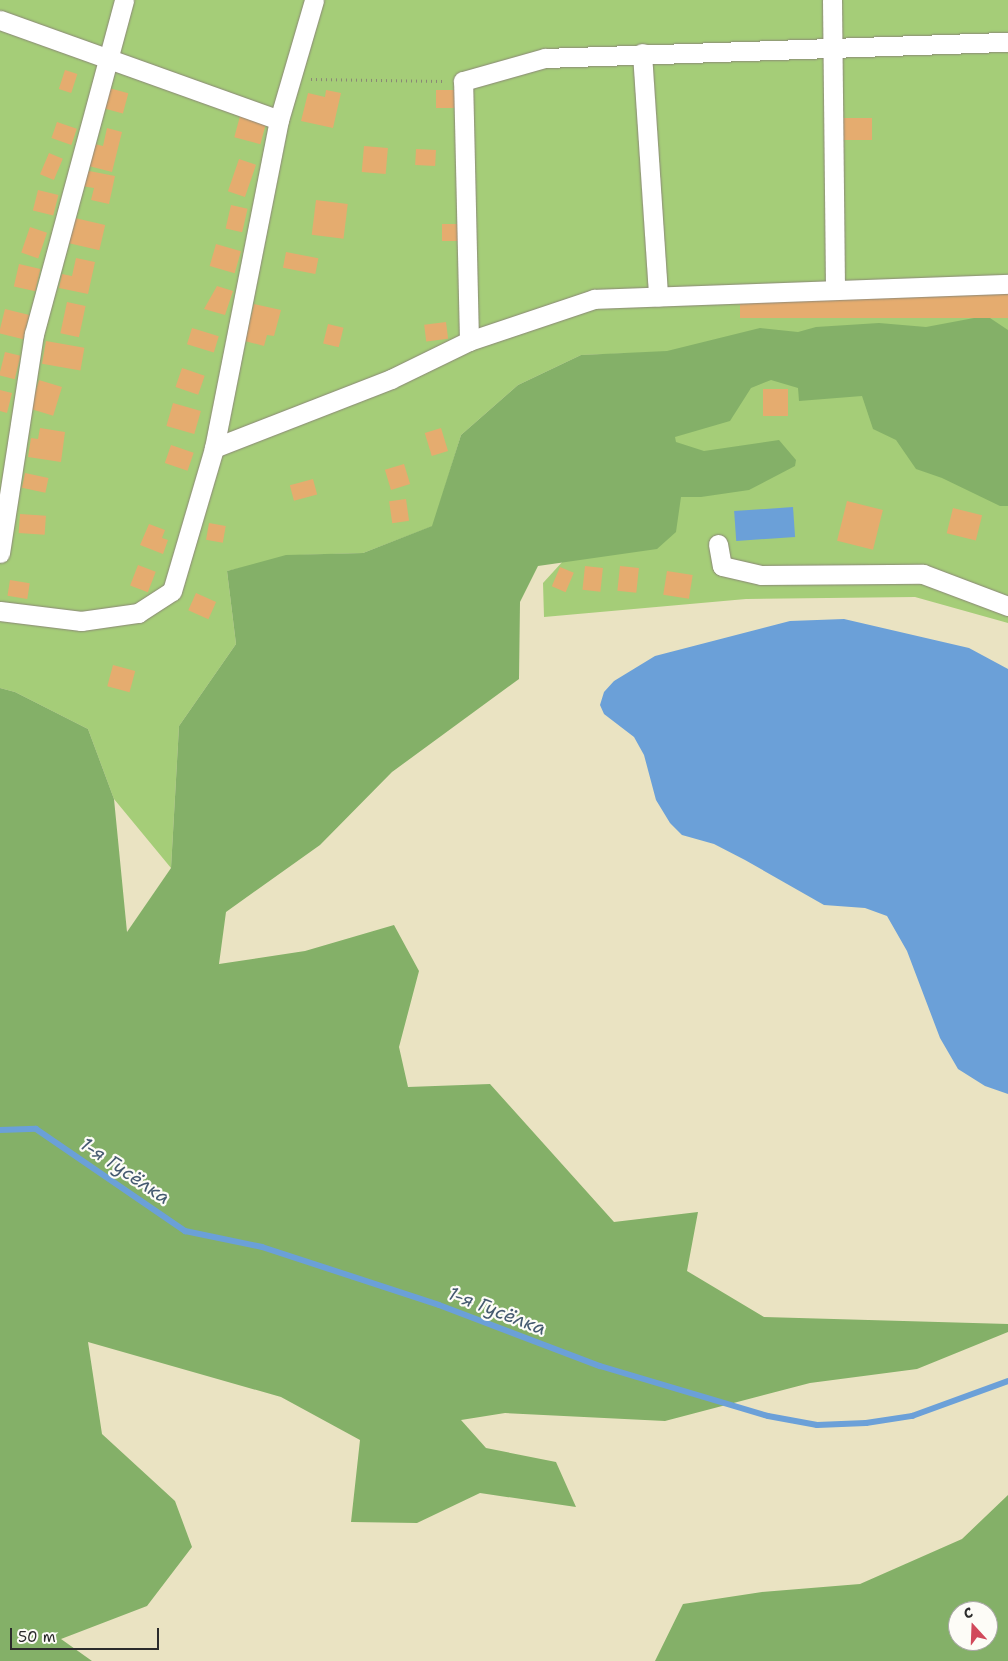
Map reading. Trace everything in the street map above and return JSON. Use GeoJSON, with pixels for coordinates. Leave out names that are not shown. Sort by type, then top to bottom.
{"type":"FeatureCollection","features":[{"type":"Feature","properties":{"kind":"lane"},"geometry":{"type":"LineString","coordinates":[[0,553],[34,334],[110,60],[124,0]]}},
{"type":"Feature","properties":{"kind":"lane"},"geometry":{"type":"LineString","coordinates":[[0,611],[81,621],[138,613],[172,591],[214,448],[279,120],[314,0]]}},
{"type":"Feature","properties":{"kind":"lane"},"geometry":{"type":"LineString","coordinates":[[832,0],[835,289]]}},
{"type":"Feature","properties":{"kind":"lane"},"geometry":{"type":"LineString","coordinates":[[0,20],[279,120]]}},
{"type":"Feature","properties":{"kind":"lane"},"geometry":{"type":"LineString","coordinates":[[469,341],[463,81],[544,58],[642,53],[833,50],[1008,42]]}},
{"type":"Feature","properties":{"kind":"lane"},"geometry":{"type":"LineString","coordinates":[[642,53],[658,296]]}},
{"type":"Feature","properties":{"kind":"lane"},"geometry":{"type":"LineString","coordinates":[[214,448],[391,379],[469,341],[594,299],[1008,284]]}},
{"type":"Feature","properties":{"kind":"lane"},"geometry":{"type":"LineString","coordinates":[[718,544],[722,566],[761,575],[923,574],[1008,606]]}},
{"type":"Feature","properties":{"kind":"path"},"geometry":{"type":"LineString","coordinates":[[290,80],[334,78],[463,81]]}},
{"type":"Feature","properties":{"kind":"green space"},"geometry":{"type":"Polygon","coordinates":[[[0,0],[1008,0],[1008,623],[915,597],[746,599],[544,617],[543,583],[564,560],[667,352],[581,355],[518,385],[461,435],[433,526],[363,553],[300,555],[227,571],[236,644],[179,726],[171,868],[114,799],[88,729],[15,692],[0,688],[0,0]]]}},
{"type":"Feature","properties":{"kind":"green space"},"geometry":{"type":"Polygon","coordinates":[[[974,318],[990,318],[1008,330],[1008,506],[1000,506],[942,478],[916,469],[896,440],[873,429],[862,396],[799,401],[798,388],[771,380],[751,388],[730,421],[675,437],[676,442],[704,451],[779,440],[796,460],[795,466],[749,490],[701,497],[681,497],[676,532],[657,549],[538,566],[520,602],[519,679],[392,772],[320,845],[226,912],[219,964],[305,951],[394,925],[419,971],[399,1047],[408,1087],[490,1084],[614,1222],[698,1212],[687,1271],[764,1317],[1008,1324],[1008,1332],[917,1369],[810,1383],[665,1421],[505,1413],[461,1420],[486,1448],[556,1462],[576,1507],[480,1493],[417,1523],[351,1522],[360,1440],[281,1397],[88,1342],[102,1434],[175,1501],[192,1547],[147,1606],[61,1639],[92,1661],[0,1661],[0,688],[15,692],[88,729],[114,799],[127,932],[171,868],[179,726],[236,644],[227,571],[286,555],[363,553],[432,526],[461,435],[518,385],[581,355],[667,351],[760,328],[798,332],[816,327],[879,323],[926,327],[974,318]]]}},
{"type":"Feature","properties":{"kind":"green space"},"geometry":{"type":"Polygon","coordinates":[[[1008,1495],[1008,1661],[655,1661],[683,1604],[762,1592],[860,1584],[962,1539],[1008,1495]]]}},
{"type":"Feature","properties":{"kind":"water"},"geometry":{"type":"Polygon","coordinates":[[[793,507],[795,537],[736,541],[734,511],[793,507]]]}},
{"type":"Feature","properties":{"kind":"water"},"geometry":{"type":"Polygon","coordinates":[[[844,619],[969,648],[1008,669],[1008,1094],[985,1086],[958,1069],[940,1038],[907,951],[887,916],[865,908],[824,905],[714,844],[682,835],[670,823],[656,800],[644,755],[634,737],[604,714],[600,705],[604,692],[614,681],[655,656],[790,621],[844,619]]]}},
{"type":"Feature","properties":{"kind":"building"},"geometry":{"type":"Polygon","coordinates":[[[65,70],[77,74],[71,93],[59,89],[65,70]]]}},
{"type":"Feature","properties":{"kind":"building"},"geometry":{"type":"Polygon","coordinates":[[[109,88],[128,93],[123,113],[104,108],[109,88]]]}},
{"type":"Feature","properties":{"kind":"building"},"geometry":{"type":"Polygon","coordinates":[[[326,90],[341,93],[333,128],[301,121],[308,93],[325,97],[326,90]]]}},
{"type":"Feature","properties":{"kind":"building"},"geometry":{"type":"Polygon","coordinates":[[[436,90],[460,90],[460,108],[436,108],[436,90]]]}},
{"type":"Feature","properties":{"kind":"building"},"geometry":{"type":"Polygon","coordinates":[[[240,116],[266,123],[260,144],[234,137],[240,116]]]}},
{"type":"Feature","properties":{"kind":"building"},"geometry":{"type":"Polygon","coordinates":[[[841,118],[872,118],[872,140],[841,140],[841,118]]]}},
{"type":"Feature","properties":{"kind":"building"},"geometry":{"type":"Polygon","coordinates":[[[57,122],[77,129],[71,145],[51,138],[57,122]]]}},
{"type":"Feature","properties":{"kind":"building"},"geometry":{"type":"Polygon","coordinates":[[[107,128],[122,132],[112,172],[85,165],[91,143],[103,146],[107,128]]]}},
{"type":"Feature","properties":{"kind":"building"},"geometry":{"type":"Polygon","coordinates":[[[364,146],[388,148],[386,174],[362,172],[364,146]]]}},
{"type":"Feature","properties":{"kind":"building"},"geometry":{"type":"Polygon","coordinates":[[[416,149],[436,150],[435,166],[415,165],[416,149]]]}},
{"type":"Feature","properties":{"kind":"building"},"geometry":{"type":"Polygon","coordinates":[[[49,153],[63,159],[54,180],[40,174],[49,153]]]}},
{"type":"Feature","properties":{"kind":"building"},"geometry":{"type":"Polygon","coordinates":[[[239,159],[256,165],[245,197],[228,191],[239,159]]]}},
{"type":"Feature","properties":{"kind":"building"},"geometry":{"type":"Polygon","coordinates":[[[84,170],[115,176],[109,204],[91,200],[94,188],[81,186],[84,170]]]}},
{"type":"Feature","properties":{"kind":"building"},"geometry":{"type":"Polygon","coordinates":[[[38,190],[58,195],[53,215],[33,210],[38,190]]]}},
{"type":"Feature","properties":{"kind":"building"},"geometry":{"type":"Polygon","coordinates":[[[316,200],[348,204],[343,239],[312,235],[316,200]]]}},
{"type":"Feature","properties":{"kind":"building"},"geometry":{"type":"Polygon","coordinates":[[[231,205],[248,209],[242,232],[226,228],[231,205]]]}},
{"type":"Feature","properties":{"kind":"building"},"geometry":{"type":"Polygon","coordinates":[[[75,218],[105,225],[99,250],[69,243],[75,218]]]}},
{"type":"Feature","properties":{"kind":"building"},"geometry":{"type":"Polygon","coordinates":[[[442,224],[463,224],[463,241],[442,241],[442,224]]]}},
{"type":"Feature","properties":{"kind":"building"},"geometry":{"type":"Polygon","coordinates":[[[30,227],[47,233],[38,258],[21,253],[30,227]]]}},
{"type":"Feature","properties":{"kind":"building"},"geometry":{"type":"Polygon","coordinates":[[[216,244],[241,251],[235,273],[210,266],[216,244]]]}},
{"type":"Feature","properties":{"kind":"building"},"geometry":{"type":"Polygon","coordinates":[[[286,252],[318,258],[315,274],[283,268],[286,252]]]}},
{"type":"Feature","properties":{"kind":"building"},"geometry":{"type":"Polygon","coordinates":[[[76,258],[95,262],[88,294],[59,288],[62,274],[72,276],[76,258]]]}},
{"type":"Feature","properties":{"kind":"building"},"geometry":{"type":"Polygon","coordinates":[[[19,264],[40,269],[35,291],[14,286],[19,264]]]}},
{"type":"Feature","properties":{"kind":"building"},"geometry":{"type":"Polygon","coordinates":[[[217,286],[233,291],[225,315],[204,309],[217,286]]]}},
{"type":"Feature","properties":{"kind":"building"},"geometry":{"type":"Polygon","coordinates":[[[740,293],[1008,293],[1008,318],[740,318],[740,293]]]}},
{"type":"Feature","properties":{"kind":"building"},"geometry":{"type":"Polygon","coordinates":[[[67,302],[86,306],[79,337],[60,333],[67,302]]]}},
{"type":"Feature","properties":{"kind":"building"},"geometry":{"type":"Polygon","coordinates":[[[254,304],[281,310],[274,336],[267,335],[264,346],[245,341],[254,304]]]}},
{"type":"Feature","properties":{"kind":"building"},"geometry":{"type":"Polygon","coordinates":[[[5,309],[29,315],[23,339],[0,334],[5,309]]]}},
{"type":"Feature","properties":{"kind":"building"},"geometry":{"type":"Polygon","coordinates":[[[446,322],[448,339],[426,342],[424,325],[446,322]]]}},
{"type":"Feature","properties":{"kind":"building"},"geometry":{"type":"Polygon","coordinates":[[[328,324],[344,328],[339,347],[323,343],[328,324]]]}},
{"type":"Feature","properties":{"kind":"building"},"geometry":{"type":"Polygon","coordinates":[[[192,328],[219,336],[214,352],[187,344],[192,328]]]}},
{"type":"Feature","properties":{"kind":"building"},"geometry":{"type":"Polygon","coordinates":[[[46,341],[84,348],[80,370],[42,364],[46,341]]]}},
{"type":"Feature","properties":{"kind":"building"},"geometry":{"type":"Polygon","coordinates":[[[5,352],[21,356],[15,379],[0,375],[5,352]]]}},
{"type":"Feature","properties":{"kind":"building"},"geometry":{"type":"Polygon","coordinates":[[[182,368],[205,376],[198,395],[175,387],[182,368]]]}},
{"type":"Feature","properties":{"kind":"building"},"geometry":{"type":"Polygon","coordinates":[[[39,380],[62,387],[53,416],[30,409],[39,380]]]}},
{"type":"Feature","properties":{"kind":"building"},"geometry":{"type":"Polygon","coordinates":[[[763,389],[788,389],[788,416],[763,416],[763,389]]]}},
{"type":"Feature","properties":{"kind":"building"},"geometry":{"type":"Polygon","coordinates":[[[0,390],[12,393],[7,413],[0,411],[0,390]]]}},
{"type":"Feature","properties":{"kind":"building"},"geometry":{"type":"Polygon","coordinates":[[[173,403],[201,411],[194,434],[166,426],[173,403]]]}},
{"type":"Feature","properties":{"kind":"building"},"geometry":{"type":"Polygon","coordinates":[[[40,428],[65,432],[61,462],[28,457],[31,438],[38,439],[40,428]]]}},
{"type":"Feature","properties":{"kind":"building"},"geometry":{"type":"Polygon","coordinates":[[[441,428],[448,451],[432,456],[425,433],[441,428]]]}},
{"type":"Feature","properties":{"kind":"building"},"geometry":{"type":"Polygon","coordinates":[[[171,445],[194,453],[188,471],[165,463],[171,445]]]}},
{"type":"Feature","properties":{"kind":"building"},"geometry":{"type":"Polygon","coordinates":[[[404,464],[410,484],[391,490],[385,470],[404,464]]]}},
{"type":"Feature","properties":{"kind":"building"},"geometry":{"type":"Polygon","coordinates":[[[25,473],[48,478],[45,493],[22,488],[25,473]]]}},
{"type":"Feature","properties":{"kind":"building"},"geometry":{"type":"Polygon","coordinates":[[[313,479],[317,494],[294,501],[290,485],[313,479]]]}},
{"type":"Feature","properties":{"kind":"building"},"geometry":{"type":"Polygon","coordinates":[[[406,499],[409,521],[392,523],[389,501],[406,499]]]}},
{"type":"Feature","properties":{"kind":"building"},"geometry":{"type":"Polygon","coordinates":[[[847,501],[883,510],[873,550],[837,541],[847,501]]]}},
{"type":"Feature","properties":{"kind":"building"},"geometry":{"type":"Polygon","coordinates":[[[953,508],[982,515],[976,540],[947,533],[953,508]]]}},
{"type":"Feature","properties":{"kind":"building"},"geometry":{"type":"Polygon","coordinates":[[[20,514],[46,516],[45,535],[19,533],[20,514]]]}},
{"type":"Feature","properties":{"kind":"building"},"geometry":{"type":"Polygon","coordinates":[[[209,523],[226,526],[223,543],[206,540],[209,523]]]}},
{"type":"Feature","properties":{"kind":"building"},"geometry":{"type":"Polygon","coordinates":[[[149,524],[165,530],[162,538],[168,540],[163,554],[140,545],[149,524]]]}},
{"type":"Feature","properties":{"kind":"building"},"geometry":{"type":"Polygon","coordinates":[[[138,565],[156,572],[148,592],[130,586],[138,565]]]}},
{"type":"Feature","properties":{"kind":"building"},"geometry":{"type":"Polygon","coordinates":[[[585,566],[603,568],[600,592],[582,590],[585,566]]]}},
{"type":"Feature","properties":{"kind":"building"},"geometry":{"type":"Polygon","coordinates":[[[620,566],[639,568],[636,593],[617,591],[620,566]]]}},
{"type":"Feature","properties":{"kind":"building"},"geometry":{"type":"Polygon","coordinates":[[[560,567],[574,573],[566,592],[552,586],[560,567]]]}},
{"type":"Feature","properties":{"kind":"building"},"geometry":{"type":"Polygon","coordinates":[[[667,571],[693,575],[689,599],[663,595],[667,571]]]}},
{"type":"Feature","properties":{"kind":"building"},"geometry":{"type":"Polygon","coordinates":[[[10,580],[30,583],[27,599],[7,596],[10,580]]]}},
{"type":"Feature","properties":{"kind":"building"},"geometry":{"type":"Polygon","coordinates":[[[196,593],[216,602],[208,619],[188,610],[196,593]]]}},
{"type":"Feature","properties":{"kind":"building"},"geometry":{"type":"Polygon","coordinates":[[[113,665],[135,671],[130,692],[107,686],[113,665]]]}},
{"type":"Feature","properties":{"kind":"waterway","name":"1-я Гусёлка"},"geometry":{"type":"LineString","coordinates":[[0,1130],[36,1129],[185,1231],[262,1247],[439,1305],[600,1366],[768,1416],[817,1425],[866,1423],[912,1416],[1008,1381]]}}]}
